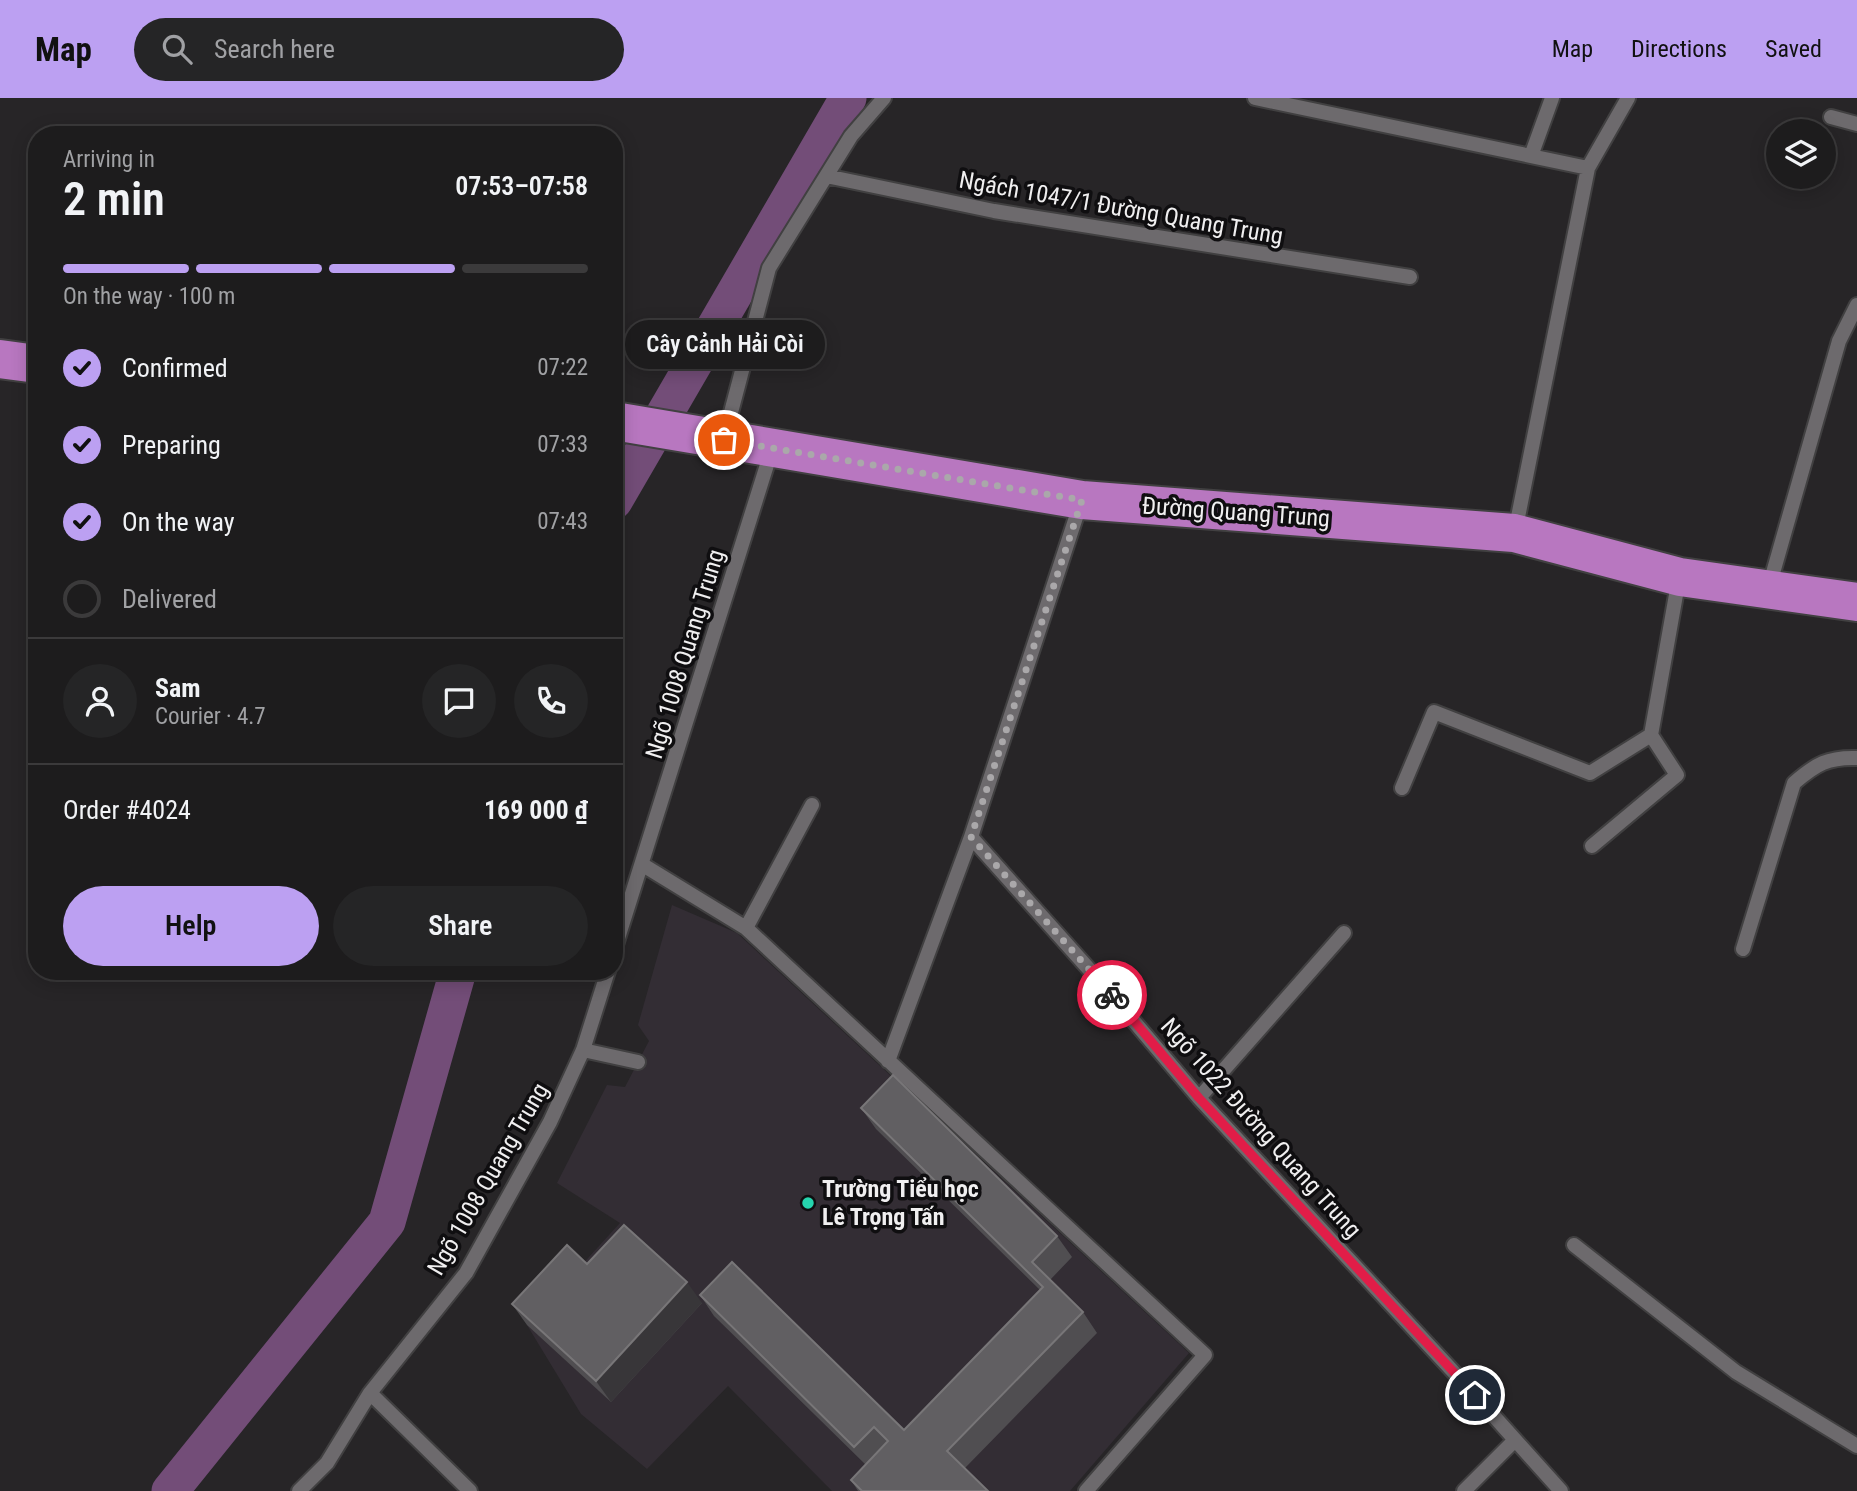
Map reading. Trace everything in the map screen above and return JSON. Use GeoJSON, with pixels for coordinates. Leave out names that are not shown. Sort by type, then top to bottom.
{"type":"FeatureCollection","features":[{"type":"Feature","properties":{"kind":"highway"},"geometry":{"type":"LineString","coordinates":[[0,359],[28,363]]}},
{"type":"Feature","properties":{"kind":"highway","name":"Đường Quang Trung"},"geometry":{"type":"LineString","coordinates":[[623,423],[1082,500],[1514,533],[1680,577],[1857,602]]}},
{"type":"Feature","properties":{"kind":"lane"},"geometry":{"type":"LineString","coordinates":[[724,440],[769,268],[851,136],[884,98]]}},
{"type":"Feature","properties":{"kind":"lane"},"geometry":{"type":"LineString","coordinates":[[1255,98],[1588,168]]}},
{"type":"Feature","properties":{"kind":"lane"},"geometry":{"type":"LineString","coordinates":[[1531,156],[1552,98]]}},
{"type":"Feature","properties":{"kind":"lane"},"geometry":{"type":"LineString","coordinates":[[1514,533],[1588,168],[1628,98]]}},
{"type":"Feature","properties":{"kind":"lane"},"geometry":{"type":"LineString","coordinates":[[1831,117],[1857,124]]}},
{"type":"Feature","properties":{"kind":"lane","name":"Ngách 1047/1 Đường Quang Trung"},"geometry":{"type":"LineString","coordinates":[[826,176],[994,211],[1410,276]]}},
{"type":"Feature","properties":{"kind":"lane"},"geometry":{"type":"LineString","coordinates":[[1769,590],[1839,341],[1857,305]]}},
{"type":"Feature","properties":{"kind":"lane","name":"Ngõ 1008 Quang Trung"},"geometry":{"type":"LineString","coordinates":[[623,924],[772,449]]}},
{"type":"Feature","properties":{"kind":"lane"},"geometry":{"type":"LineString","coordinates":[[888,1060],[971,837],[1082,500]]}},
{"type":"Feature","properties":{"kind":"lane"},"geometry":{"type":"LineString","coordinates":[[1592,846],[1677,775],[1651,735],[1680,577]]}},
{"type":"Feature","properties":{"kind":"lane"},"geometry":{"type":"LineString","coordinates":[[1402,788],[1434,712],[1590,773],[1651,735]]}},
{"type":"Feature","properties":{"kind":"lane"},"geometry":{"type":"LineString","coordinates":[[1743,949],[1794,783],[1827,760],[1857,758]]}},
{"type":"Feature","properties":{"kind":"lane"},"geometry":{"type":"LineString","coordinates":[[746,928],[812,805]]}},
{"type":"Feature","properties":{"kind":"lane","name":"Ngõ 1022 Đường Quang Trung"},"geometry":{"type":"LineString","coordinates":[[971,837],[1104,986],[1199,1098],[1561,1491]]}},
{"type":"Feature","properties":{"kind":"lane"},"geometry":{"type":"LineString","coordinates":[[643,865],[746,928],[1205,1355],[1086,1491]]}},
{"type":"Feature","properties":{"kind":"lane"},"geometry":{"type":"LineString","coordinates":[[1199,1098],[1345,933]]}},
{"type":"Feature","properties":{"kind":"lane","name":"Ngõ 1008 Quang Trung"},"geometry":{"type":"LineString","coordinates":[[299,1491],[327,1463],[370,1393],[466,1273],[550,1122],[583,1050],[605,980]]}},
{"type":"Feature","properties":{"kind":"lane"},"geometry":{"type":"LineString","coordinates":[[583,1050],[638,1062]]}},
{"type":"Feature","properties":{"kind":"lane"},"geometry":{"type":"LineString","coordinates":[[1574,1245],[1736,1372],[1857,1446]]}},
{"type":"Feature","properties":{"kind":"lane"},"geometry":{"type":"LineString","coordinates":[[370,1393],[470,1491]]}},
{"type":"Feature","properties":{"kind":"lane"},"geometry":{"type":"LineString","coordinates":[[1464,1491],[1515,1440]]}},
{"type":"Feature","properties":{"kind":"shaded area","name":"Trường Tiểu học Lê Trọng Tấn"},"geometry":{"type":"Polygon","coordinates":[[[672,905],[737,933],[1189,1353],[1070,1491],[832,1491],[728,1386],[647,1469],[581,1414],[527,1325],[620,1223],[557,1183],[607,1085],[625,1087],[649,1041],[638,1025],[672,905]]]}},
{"type":"Feature","properties":{"kind":"building"},"geometry":{"type":"Polygon","coordinates":[[[893,1075],[1057,1236],[1032,1262],[1083,1312],[947,1451],[988,1491],[862,1491],[851,1480],[888,1441],[874,1427],[854,1447],[700,1295],[732,1262],[904,1430],[1043,1287],[861,1108],[893,1075]]]}},
{"type":"Feature","properties":{"kind":"building"},"geometry":{"type":"Polygon","coordinates":[[[624,1225],[687,1282],[596,1381],[512,1304],[567,1245],[587,1264],[624,1225]]]}},
{"type":"Feature","properties":{"kind":"waterway"},"geometry":{"type":"LineString","coordinates":[[623,486],[848,98]]}},
{"type":"Feature","properties":{"kind":"waterway"},"geometry":{"type":"LineString","coordinates":[[170,1491],[387,1222],[455,980]]}},
{"type":"Feature","properties":{"kind":"way so far"},"geometry":{"type":"LineString","coordinates":[[724,440],[1082,500],[971,837],[1112,995]]}},
{"type":"Feature","properties":{"kind":"place","name":"Cây Cảnh Hải Còi"},"geometry":{"type":"Point","coordinates":[724,440]}},
{"type":"Feature","properties":{"kind":"place","name":"Trường Tiểu học Lê Trọng Tấn"},"geometry":{"type":"Point","coordinates":[808,1203]}},
{"type":"Feature","properties":{"kind":"route"},"geometry":{"type":"LineString","coordinates":[[1112,995],[1199,1098],[1475,1395]]}}]}
